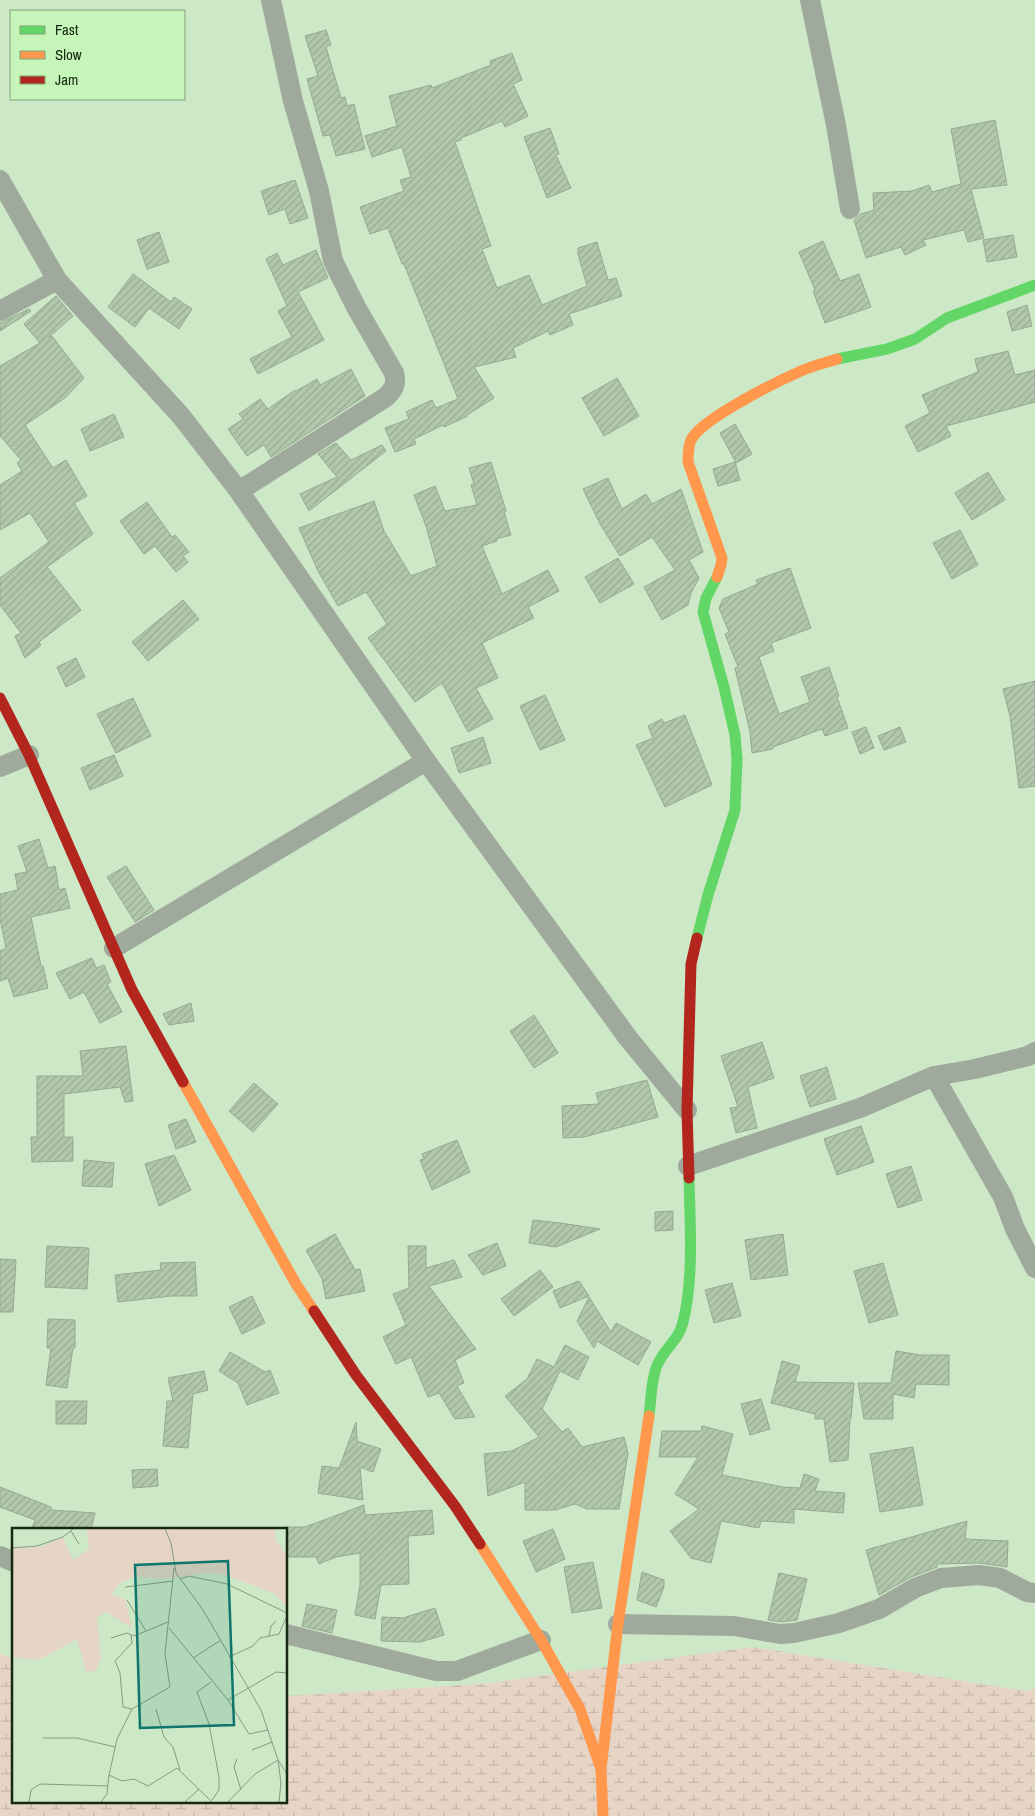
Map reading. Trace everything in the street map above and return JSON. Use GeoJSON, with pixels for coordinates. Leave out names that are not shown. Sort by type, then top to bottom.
{"type":"FeatureCollection","features":[{"type":"Feature","properties":{"kind":"street"},"geometry":{"type":"LineString","coordinates":[[239,491],[386,398],[394,390],[396,381],[333,261],[319,191],[294,100],[274,20],[271,0]]}},
{"type":"Feature","properties":{"kind":"street"},"geometry":{"type":"LineString","coordinates":[[810,0],[836,125],[850,209]]}},
{"type":"Feature","properties":{"kind":"street"},"geometry":{"type":"LineString","coordinates":[[0,180],[57,280],[181,416],[239,491],[426,761],[628,1038],[687,1110]]}},
{"type":"Feature","properties":{"kind":"street"},"geometry":{"type":"LineString","coordinates":[[0,311],[57,280]]}},
{"type":"Feature","properties":{"kind":"street"},"geometry":{"type":"LineString","coordinates":[[603,1816],[601,1769],[618,1624],[656,1368],[663,1354],[675,1341],[682,1324],[689,1286],[687,1110],[691,964],[708,895],[735,810],[737,760],[735,735],[703,612],[703,603],[722,567],[722,558],[688,462],[688,450],[692,438],[711,420],[728,409],[801,371],[842,357],[887,349],[915,339],[947,318],[1035,285]]}},
{"type":"Feature","properties":{"kind":"street"},"geometry":{"type":"LineString","coordinates":[[0,698],[29,755],[132,990],[296,1284],[356,1375],[455,1506],[540,1640],[580,1709],[601,1769]]}},
{"type":"Feature","properties":{"kind":"street"},"geometry":{"type":"LineString","coordinates":[[0,767],[29,755]]}},
{"type":"Feature","properties":{"kind":"street"},"geometry":{"type":"LineString","coordinates":[[114,948],[426,761]]}},
{"type":"Feature","properties":{"kind":"street"},"geometry":{"type":"LineString","coordinates":[[688,1166],[860,1108],[934,1076],[975,1069],[1028,1056],[1035,1052]]}},
{"type":"Feature","properties":{"kind":"street"},"geometry":{"type":"LineString","coordinates":[[934,1076],[1003,1197],[1015,1230],[1035,1268]]}},
{"type":"Feature","properties":{"kind":"street"},"geometry":{"type":"LineString","coordinates":[[0,1556],[12,1561]]}},
{"type":"Feature","properties":{"kind":"street"},"geometry":{"type":"LineString","coordinates":[[618,1624],[734,1626],[780,1634],[794,1633],[879,1610],[915,1588],[941,1578],[979,1575],[1000,1578],[1027,1592],[1035,1593]]}},
{"type":"Feature","properties":{"kind":"street"},"geometry":{"type":"LineString","coordinates":[[288,1634],[436,1671],[456,1671],[540,1640]]}},
{"type":"Feature","properties":{"kind":"green space"},"geometry":{"type":"Polygon","coordinates":[[[752,1647],[1026,1691],[1035,1688],[1035,1816],[0,1816],[0,1654],[12,1657],[12,1804],[288,1804],[288,1696],[480,1684],[752,1647]]]}},
{"type":"Feature","properties":{"kind":"building"},"geometry":{"type":"Polygon","coordinates":[[[326,30],[331,45],[326,47],[341,98],[345,97],[347,106],[354,104],[365,149],[336,156],[330,135],[323,136],[307,79],[318,76],[305,36],[326,30]]]}},
{"type":"Feature","properties":{"kind":"building"},"geometry":{"type":"Polygon","coordinates":[[[512,53],[522,80],[513,84],[528,116],[505,127],[502,121],[455,142],[491,246],[482,249],[497,288],[529,275],[542,305],[587,286],[578,248],[597,242],[608,280],[616,278],[622,296],[569,314],[573,325],[550,335],[548,331],[513,348],[516,357],[474,367],[494,398],[468,416],[444,427],[443,425],[414,439],[416,444],[395,452],[385,428],[409,419],[406,412],[432,400],[436,408],[458,399],[388,228],[370,234],[360,207],[404,191],[400,180],[411,177],[402,147],[372,157],[365,136],[397,126],[389,96],[431,85],[432,88],[491,65],[490,61],[512,53]]]}},
{"type":"Feature","properties":{"kind":"building"},"geometry":{"type":"Polygon","coordinates":[[[995,120],[1007,185],[971,189],[984,238],[968,242],[964,230],[923,240],[926,245],[905,255],[901,247],[866,258],[854,220],[861,214],[874,210],[873,193],[912,191],[929,185],[932,192],[961,184],[951,129],[995,120]]]}},
{"type":"Feature","properties":{"kind":"building"},"geometry":{"type":"Polygon","coordinates":[[[550,128],[559,154],[556,155],[571,188],[547,198],[524,137],[550,128]]]}},
{"type":"Feature","properties":{"kind":"building"},"geometry":{"type":"Polygon","coordinates":[[[295,180],[308,218],[290,224],[285,209],[269,215],[261,191],[295,180]]]}},
{"type":"Feature","properties":{"kind":"building"},"geometry":{"type":"Polygon","coordinates":[[[159,232],[169,262],[147,269],[137,240],[159,232]]]}},
{"type":"Feature","properties":{"kind":"building"},"geometry":{"type":"Polygon","coordinates":[[[1013,235],[1017,257],[987,262],[983,240],[1013,235]]]}},
{"type":"Feature","properties":{"kind":"building"},"geometry":{"type":"Polygon","coordinates":[[[823,241],[840,281],[859,274],[871,307],[825,323],[813,291],[815,290],[799,252],[823,241]]]}},
{"type":"Feature","properties":{"kind":"building"},"geometry":{"type":"Polygon","coordinates":[[[316,250],[328,278],[298,292],[324,340],[258,374],[250,359],[292,337],[278,311],[287,306],[266,259],[277,253],[283,265],[316,250]]]}},
{"type":"Feature","properties":{"kind":"building"},"geometry":{"type":"Polygon","coordinates":[[[133,274],[171,302],[174,297],[192,309],[179,329],[149,308],[135,327],[108,307],[133,274]]]}},
{"type":"Feature","properties":{"kind":"building"},"geometry":{"type":"Polygon","coordinates":[[[56,296],[73,316],[48,338],[52,336],[84,378],[65,398],[25,425],[53,468],[66,460],[87,496],[74,503],[93,534],[47,567],[81,610],[39,642],[41,645],[25,658],[15,636],[21,633],[0,605],[0,578],[49,542],[30,513],[0,530],[0,485],[22,471],[17,463],[21,460],[0,436],[0,366],[40,343],[24,324],[56,296]]]}},
{"type":"Feature","properties":{"kind":"building"},"geometry":{"type":"Polygon","coordinates":[[[1027,305],[1032,326],[1012,331],[1007,312],[1027,305]]]}},
{"type":"Feature","properties":{"kind":"building"},"geometry":{"type":"Polygon","coordinates":[[[29,309],[31,311],[0,331],[0,323],[29,309]]]}},
{"type":"Feature","properties":{"kind":"building"},"geometry":{"type":"Polygon","coordinates":[[[1008,351],[1015,375],[1035,370],[1035,402],[946,426],[951,436],[918,452],[905,426],[930,413],[922,395],[978,372],[975,359],[1008,351]]]}},
{"type":"Feature","properties":{"kind":"building"},"geometry":{"type":"Polygon","coordinates":[[[351,369],[365,396],[271,457],[264,445],[247,456],[228,429],[243,419],[239,414],[260,399],[268,409],[295,390],[317,379],[320,385],[351,369]]]}},
{"type":"Feature","properties":{"kind":"building"},"geometry":{"type":"Polygon","coordinates":[[[617,378],[639,416],[604,436],[582,398],[617,378]]]}},
{"type":"Feature","properties":{"kind":"building"},"geometry":{"type":"Polygon","coordinates":[[[114,414],[124,437],[90,451],[81,429],[114,414]]]}},
{"type":"Feature","properties":{"kind":"building"},"geometry":{"type":"Polygon","coordinates":[[[735,424],[752,454],[736,463],[720,433],[735,424]]]}},
{"type":"Feature","properties":{"kind":"building"},"geometry":{"type":"Polygon","coordinates":[[[336,443],[351,460],[382,445],[386,451],[309,511],[300,494],[337,477],[318,454],[336,443]]]}},
{"type":"Feature","properties":{"kind":"building"},"geometry":{"type":"Polygon","coordinates":[[[491,462],[506,511],[504,512],[511,535],[496,539],[497,541],[482,546],[502,594],[548,570],[559,591],[528,607],[534,618],[482,643],[498,678],[476,688],[493,719],[468,732],[442,683],[415,702],[368,638],[387,624],[366,592],[338,606],[318,571],[299,528],[374,501],[384,531],[411,576],[437,566],[426,526],[414,495],[435,486],[445,511],[477,505],[471,485],[474,484],[469,468],[491,462]]]}},
{"type":"Feature","properties":{"kind":"building"},"geometry":{"type":"Polygon","coordinates":[[[735,462],[740,480],[718,486],[713,469],[735,462]]]}},
{"type":"Feature","properties":{"kind":"building"},"geometry":{"type":"Polygon","coordinates":[[[988,472],[1005,500],[972,520],[955,493],[988,472]]]}},
{"type":"Feature","properties":{"kind":"building"},"geometry":{"type":"Polygon","coordinates":[[[608,478],[622,509],[646,494],[652,504],[681,489],[703,552],[689,560],[699,578],[691,593],[688,605],[662,620],[644,587],[675,570],[652,537],[620,556],[600,524],[583,489],[608,478]]]}},
{"type":"Feature","properties":{"kind":"building"},"geometry":{"type":"Polygon","coordinates":[[[147,502],[172,537],[175,535],[189,552],[183,556],[188,562],[176,572],[155,546],[144,554],[120,521],[147,502]]]}},
{"type":"Feature","properties":{"kind":"building"},"geometry":{"type":"Polygon","coordinates":[[[960,530],[978,565],[952,579],[933,543],[960,530]]]}},
{"type":"Feature","properties":{"kind":"building"},"geometry":{"type":"Polygon","coordinates":[[[618,558],[634,584],[600,603],[585,577],[618,558]]]}},
{"type":"Feature","properties":{"kind":"building"},"geometry":{"type":"Polygon","coordinates":[[[790,568],[811,628],[771,643],[774,651],[759,657],[779,714],[810,702],[801,677],[829,667],[848,728],[825,736],[822,729],[773,747],[773,749],[752,753],[750,732],[735,668],[738,667],[725,634],[729,632],[719,608],[723,599],[758,584],[756,580],[790,568]]]}},
{"type":"Feature","properties":{"kind":"building"},"geometry":{"type":"Polygon","coordinates":[[[183,600],[199,619],[148,661],[132,642],[183,600]]]}},
{"type":"Feature","properties":{"kind":"building"},"geometry":{"type":"Polygon","coordinates":[[[76,658],[85,677],[66,687],[57,667],[76,658]]]}},
{"type":"Feature","properties":{"kind":"building"},"geometry":{"type":"Polygon","coordinates":[[[1035,681],[1035,786],[1019,788],[1010,716],[1003,689],[1035,681]]]}},
{"type":"Feature","properties":{"kind":"building"},"geometry":{"type":"Polygon","coordinates":[[[545,695],[565,740],[540,750],[520,706],[545,695]]]}},
{"type":"Feature","properties":{"kind":"building"},"geometry":{"type":"Polygon","coordinates":[[[133,698],[151,736],[116,753],[97,714],[133,698]]]}},
{"type":"Feature","properties":{"kind":"building"},"geometry":{"type":"Polygon","coordinates":[[[685,715],[712,785],[665,807],[636,745],[653,738],[648,726],[662,719],[664,723],[685,715]]]}},
{"type":"Feature","properties":{"kind":"building"},"geometry":{"type":"Polygon","coordinates":[[[866,727],[874,748],[860,754],[852,732],[866,727]]]}},
{"type":"Feature","properties":{"kind":"building"},"geometry":{"type":"Polygon","coordinates":[[[900,727],[906,742],[884,750],[878,736],[900,727]]]}},
{"type":"Feature","properties":{"kind":"building"},"geometry":{"type":"Polygon","coordinates":[[[483,737],[491,763],[459,773],[451,748],[483,737]]]}},
{"type":"Feature","properties":{"kind":"building"},"geometry":{"type":"Polygon","coordinates":[[[114,755],[123,776],[90,790],[81,768],[114,755]]]}},
{"type":"Feature","properties":{"kind":"building"},"geometry":{"type":"Polygon","coordinates":[[[39,839],[48,868],[55,866],[59,890],[65,888],[70,908],[31,917],[41,966],[43,966],[48,988],[14,997],[8,978],[0,981],[0,951],[6,948],[0,919],[0,894],[18,890],[15,874],[27,872],[18,846],[39,839]]]}},
{"type":"Feature","properties":{"kind":"building"},"geometry":{"type":"Polygon","coordinates":[[[126,866],[154,910],[135,922],[107,877],[126,866]]]}},
{"type":"Feature","properties":{"kind":"building"},"geometry":{"type":"Polygon","coordinates":[[[92,958],[96,968],[104,965],[111,982],[107,984],[122,1012],[100,1023],[84,992],[70,999],[56,973],[92,958]]]}},
{"type":"Feature","properties":{"kind":"building"},"geometry":{"type":"Polygon","coordinates":[[[191,1003],[194,1021],[169,1025],[163,1014],[191,1003]]]}},
{"type":"Feature","properties":{"kind":"building"},"geometry":{"type":"Polygon","coordinates":[[[534,1015],[558,1053],[534,1068],[510,1031],[534,1015]]]}},
{"type":"Feature","properties":{"kind":"building"},"geometry":{"type":"Polygon","coordinates":[[[762,1042],[774,1078],[748,1087],[757,1128],[736,1133],[730,1108],[738,1107],[721,1056],[762,1042]]]}},
{"type":"Feature","properties":{"kind":"building"},"geometry":{"type":"Polygon","coordinates":[[[126,1046],[133,1101],[125,1102],[120,1087],[64,1094],[64,1137],[73,1137],[73,1161],[32,1162],[31,1137],[37,1137],[37,1076],[83,1076],[80,1051],[126,1046]]]}},
{"type":"Feature","properties":{"kind":"building"},"geometry":{"type":"Polygon","coordinates":[[[827,1067],[836,1099],[810,1107],[800,1076],[827,1067]]]}},
{"type":"Feature","properties":{"kind":"building"},"geometry":{"type":"Polygon","coordinates":[[[647,1080],[658,1117],[584,1137],[563,1138],[562,1106],[599,1104],[596,1093],[647,1080]]]}},
{"type":"Feature","properties":{"kind":"building"},"geometry":{"type":"Polygon","coordinates":[[[254,1083],[278,1104],[253,1132],[229,1111],[254,1083]]]}},
{"type":"Feature","properties":{"kind":"building"},"geometry":{"type":"Polygon","coordinates":[[[186,1119],[196,1142],[176,1149],[168,1125],[186,1119]]]}},
{"type":"Feature","properties":{"kind":"building"},"geometry":{"type":"Polygon","coordinates":[[[861,1126],[874,1162],[837,1175],[824,1139],[861,1126]]]}},
{"type":"Feature","properties":{"kind":"building"},"geometry":{"type":"Polygon","coordinates":[[[457,1140],[470,1172],[432,1190],[420,1160],[424,1159],[422,1154],[457,1140]]]}},
{"type":"Feature","properties":{"kind":"building"},"geometry":{"type":"Polygon","coordinates":[[[174,1155],[191,1190],[159,1206],[145,1164],[174,1155]]]}},
{"type":"Feature","properties":{"kind":"building"},"geometry":{"type":"Polygon","coordinates":[[[84,1160],[114,1163],[112,1187],[82,1186],[84,1160]]]}},
{"type":"Feature","properties":{"kind":"building"},"geometry":{"type":"Polygon","coordinates":[[[911,1166],[922,1200],[898,1208],[886,1174],[911,1166]]]}},
{"type":"Feature","properties":{"kind":"building"},"geometry":{"type":"Polygon","coordinates":[[[673,1211],[673,1230],[655,1231],[655,1212],[673,1211]]]}},
{"type":"Feature","properties":{"kind":"building"},"geometry":{"type":"Polygon","coordinates":[[[533,1220],[600,1229],[556,1247],[529,1243],[533,1220]]]}},
{"type":"Feature","properties":{"kind":"building"},"geometry":{"type":"Polygon","coordinates":[[[335,1234],[355,1270],[360,1269],[365,1291],[326,1299],[322,1279],[306,1250],[335,1234]]]}},
{"type":"Feature","properties":{"kind":"building"},"geometry":{"type":"Polygon","coordinates":[[[783,1234],[788,1275],[751,1280],[745,1240],[783,1234]]]}},
{"type":"Feature","properties":{"kind":"building"},"geometry":{"type":"Polygon","coordinates":[[[497,1243],[506,1266],[483,1275],[468,1255],[497,1243]]]}},
{"type":"Feature","properties":{"kind":"building"},"geometry":{"type":"Polygon","coordinates":[[[47,1246],[89,1248],[87,1289],[45,1287],[47,1246]]]}},
{"type":"Feature","properties":{"kind":"building"},"geometry":{"type":"Polygon","coordinates":[[[408,1246],[426,1246],[426,1268],[454,1260],[462,1277],[429,1286],[476,1349],[455,1360],[464,1383],[457,1386],[475,1417],[455,1419],[439,1393],[428,1397],[411,1357],[396,1364],[383,1337],[406,1325],[393,1294],[409,1288],[408,1246]]]}},
{"type":"Feature","properties":{"kind":"building"},"geometry":{"type":"Polygon","coordinates":[[[0,1259],[16,1260],[13,1312],[0,1312],[0,1259]]]}},
{"type":"Feature","properties":{"kind":"building"},"geometry":{"type":"Polygon","coordinates":[[[195,1262],[197,1296],[171,1296],[118,1302],[115,1275],[161,1270],[160,1263],[195,1262]]]}},
{"type":"Feature","properties":{"kind":"building"},"geometry":{"type":"Polygon","coordinates":[[[883,1263],[898,1315],[869,1323],[854,1271],[883,1263]]]}},
{"type":"Feature","properties":{"kind":"building"},"geometry":{"type":"Polygon","coordinates":[[[540,1270],[553,1287],[514,1316],[501,1299],[540,1270]]]}},
{"type":"Feature","properties":{"kind":"building"},"geometry":{"type":"Polygon","coordinates":[[[579,1281],[589,1296],[560,1308],[553,1291],[579,1281]]]}},
{"type":"Feature","properties":{"kind":"building"},"geometry":{"type":"Polygon","coordinates":[[[732,1283],[741,1316],[714,1323],[705,1290],[732,1283]]]}},
{"type":"Feature","properties":{"kind":"building"},"geometry":{"type":"Polygon","coordinates":[[[252,1296],[265,1323],[242,1334],[229,1307],[252,1296]]]}},
{"type":"Feature","properties":{"kind":"building"},"geometry":{"type":"Polygon","coordinates":[[[589,1297],[611,1332],[616,1323],[651,1342],[638,1365],[597,1341],[594,1348],[577,1321],[589,1297]]]}},
{"type":"Feature","properties":{"kind":"building"},"geometry":{"type":"Polygon","coordinates":[[[48,1319],[75,1320],[75,1348],[73,1348],[67,1388],[46,1385],[51,1348],[47,1348],[48,1319]]]}},
{"type":"Feature","properties":{"kind":"building"},"geometry":{"type":"Polygon","coordinates":[[[565,1345],[589,1357],[578,1380],[560,1371],[542,1409],[562,1432],[568,1428],[582,1447],[624,1437],[628,1453],[619,1509],[587,1509],[575,1504],[555,1510],[525,1510],[525,1482],[488,1496],[484,1454],[512,1451],[539,1437],[505,1396],[527,1379],[537,1359],[554,1367],[565,1345]]]}},
{"type":"Feature","properties":{"kind":"building"},"geometry":{"type":"Polygon","coordinates":[[[896,1351],[921,1355],[949,1355],[949,1385],[916,1384],[914,1398],[893,1394],[893,1419],[864,1419],[858,1383],[891,1383],[896,1351]]]}},
{"type":"Feature","properties":{"kind":"building"},"geometry":{"type":"Polygon","coordinates":[[[230,1352],[265,1372],[270,1370],[279,1393],[247,1405],[238,1383],[219,1371],[230,1352]]]}},
{"type":"Feature","properties":{"kind":"building"},"geometry":{"type":"Polygon","coordinates":[[[782,1361],[800,1366],[795,1382],[854,1383],[848,1460],[830,1462],[824,1419],[815,1419],[815,1414],[771,1403],[782,1361]]]}},
{"type":"Feature","properties":{"kind":"building"},"geometry":{"type":"Polygon","coordinates":[[[204,1371],[208,1390],[193,1394],[188,1448],[163,1446],[167,1401],[173,1401],[168,1378],[204,1371]]]}},
{"type":"Feature","properties":{"kind":"building"},"geometry":{"type":"Polygon","coordinates":[[[761,1399],[770,1429],[750,1435],[741,1404],[761,1399]]]}},
{"type":"Feature","properties":{"kind":"building"},"geometry":{"type":"Polygon","coordinates":[[[56,1401],[87,1401],[86,1424],[56,1424],[56,1401]]]}},
{"type":"Feature","properties":{"kind":"building"},"geometry":{"type":"Polygon","coordinates":[[[356,1422],[357,1441],[381,1449],[373,1472],[360,1467],[363,1500],[318,1493],[322,1466],[339,1468],[356,1422]]]}},
{"type":"Feature","properties":{"kind":"building"},"geometry":{"type":"Polygon","coordinates":[[[702,1426],[733,1434],[722,1475],[783,1487],[800,1488],[804,1474],[819,1479],[815,1491],[845,1493],[843,1513],[794,1509],[794,1523],[761,1521],[759,1528],[721,1521],[711,1563],[691,1558],[670,1531],[699,1509],[675,1494],[698,1457],[659,1457],[662,1431],[701,1431],[702,1426]]]}},
{"type":"Feature","properties":{"kind":"building"},"geometry":{"type":"Polygon","coordinates":[[[913,1447],[923,1505],[880,1512],[870,1454],[913,1447]]]}},
{"type":"Feature","properties":{"kind":"building"},"geometry":{"type":"Polygon","coordinates":[[[157,1469],[158,1486],[133,1488],[132,1470],[157,1469]]]}},
{"type":"Feature","properties":{"kind":"building"},"geometry":{"type":"Polygon","coordinates":[[[0,1487],[51,1507],[51,1510],[95,1513],[91,1528],[32,1528],[35,1520],[0,1507],[0,1487]]]}},
{"type":"Feature","properties":{"kind":"building"},"geometry":{"type":"Polygon","coordinates":[[[364,1505],[365,1515],[432,1510],[434,1534],[408,1536],[409,1584],[381,1585],[375,1619],[355,1615],[360,1585],[360,1553],[336,1557],[319,1564],[316,1557],[288,1557],[288,1528],[286,1527],[305,1527],[364,1505]]]}},
{"type":"Feature","properties":{"kind":"building"},"geometry":{"type":"Polygon","coordinates":[[[967,1521],[965,1539],[1008,1541],[1007,1567],[980,1563],[937,1564],[937,1567],[909,1578],[879,1595],[866,1550],[967,1521]]]}},
{"type":"Feature","properties":{"kind":"building"},"geometry":{"type":"Polygon","coordinates":[[[553,1529],[565,1559],[536,1572],[523,1541],[553,1529]]]}},
{"type":"Feature","properties":{"kind":"building"},"geometry":{"type":"Polygon","coordinates":[[[593,1562],[602,1608],[572,1613],[564,1567],[593,1562]]]}},
{"type":"Feature","properties":{"kind":"building"},"geometry":{"type":"Polygon","coordinates":[[[642,1572],[664,1580],[664,1587],[656,1607],[637,1600],[642,1572]]]}},
{"type":"Feature","properties":{"kind":"building"},"geometry":{"type":"Polygon","coordinates":[[[779,1573],[807,1579],[797,1620],[781,1622],[768,1620],[779,1573]]]}},
{"type":"Feature","properties":{"kind":"building"},"geometry":{"type":"Polygon","coordinates":[[[307,1604],[337,1610],[332,1633],[302,1626],[307,1604]]]}},
{"type":"Feature","properties":{"kind":"building"},"geometry":{"type":"Polygon","coordinates":[[[435,1608],[444,1635],[420,1642],[381,1641],[382,1617],[403,1618],[435,1608]]]}},
{"type":"Feature","properties":{"kind":"traffic: fast"},"geometry":{"type":"LineString","coordinates":[[837,359],[887,349],[915,339],[947,318],[1035,285]]}},
{"type":"Feature","properties":{"kind":"traffic: fast"},"geometry":{"type":"LineString","coordinates":[[697,938],[708,895],[735,810],[737,759],[735,735],[703,612],[706,598],[717,577]]}},
{"type":"Feature","properties":{"kind":"traffic: fast"},"geometry":{"type":"LineString","coordinates":[[649,1416],[654,1373],[662,1356],[681,1329],[686,1306],[690,1270],[689,1178]]}},
{"type":"Feature","properties":{"kind":"traffic: slow"},"geometry":{"type":"LineString","coordinates":[[717,577],[722,558],[688,462],[691,440],[709,422],[741,401],[801,371],[837,359]]}},
{"type":"Feature","properties":{"kind":"traffic: slow"},"geometry":{"type":"LineString","coordinates":[[183,1082],[296,1284],[314,1311]]}},
{"type":"Feature","properties":{"kind":"traffic: slow"},"geometry":{"type":"LineString","coordinates":[[601,1769],[618,1624],[649,1416]]}},
{"type":"Feature","properties":{"kind":"traffic: slow"},"geometry":{"type":"LineString","coordinates":[[480,1544],[541,1640],[580,1709],[601,1769],[603,1816]]}},
{"type":"Feature","properties":{"kind":"traffic: jam"},"geometry":{"type":"LineString","coordinates":[[0,698],[29,755],[132,990],[183,1082]]}},
{"type":"Feature","properties":{"kind":"traffic: jam"},"geometry":{"type":"LineString","coordinates":[[689,1178],[687,1110],[691,964],[697,938]]}},
{"type":"Feature","properties":{"kind":"traffic: jam"},"geometry":{"type":"LineString","coordinates":[[314,1311],[356,1375],[455,1506],[480,1544]]}}]}
